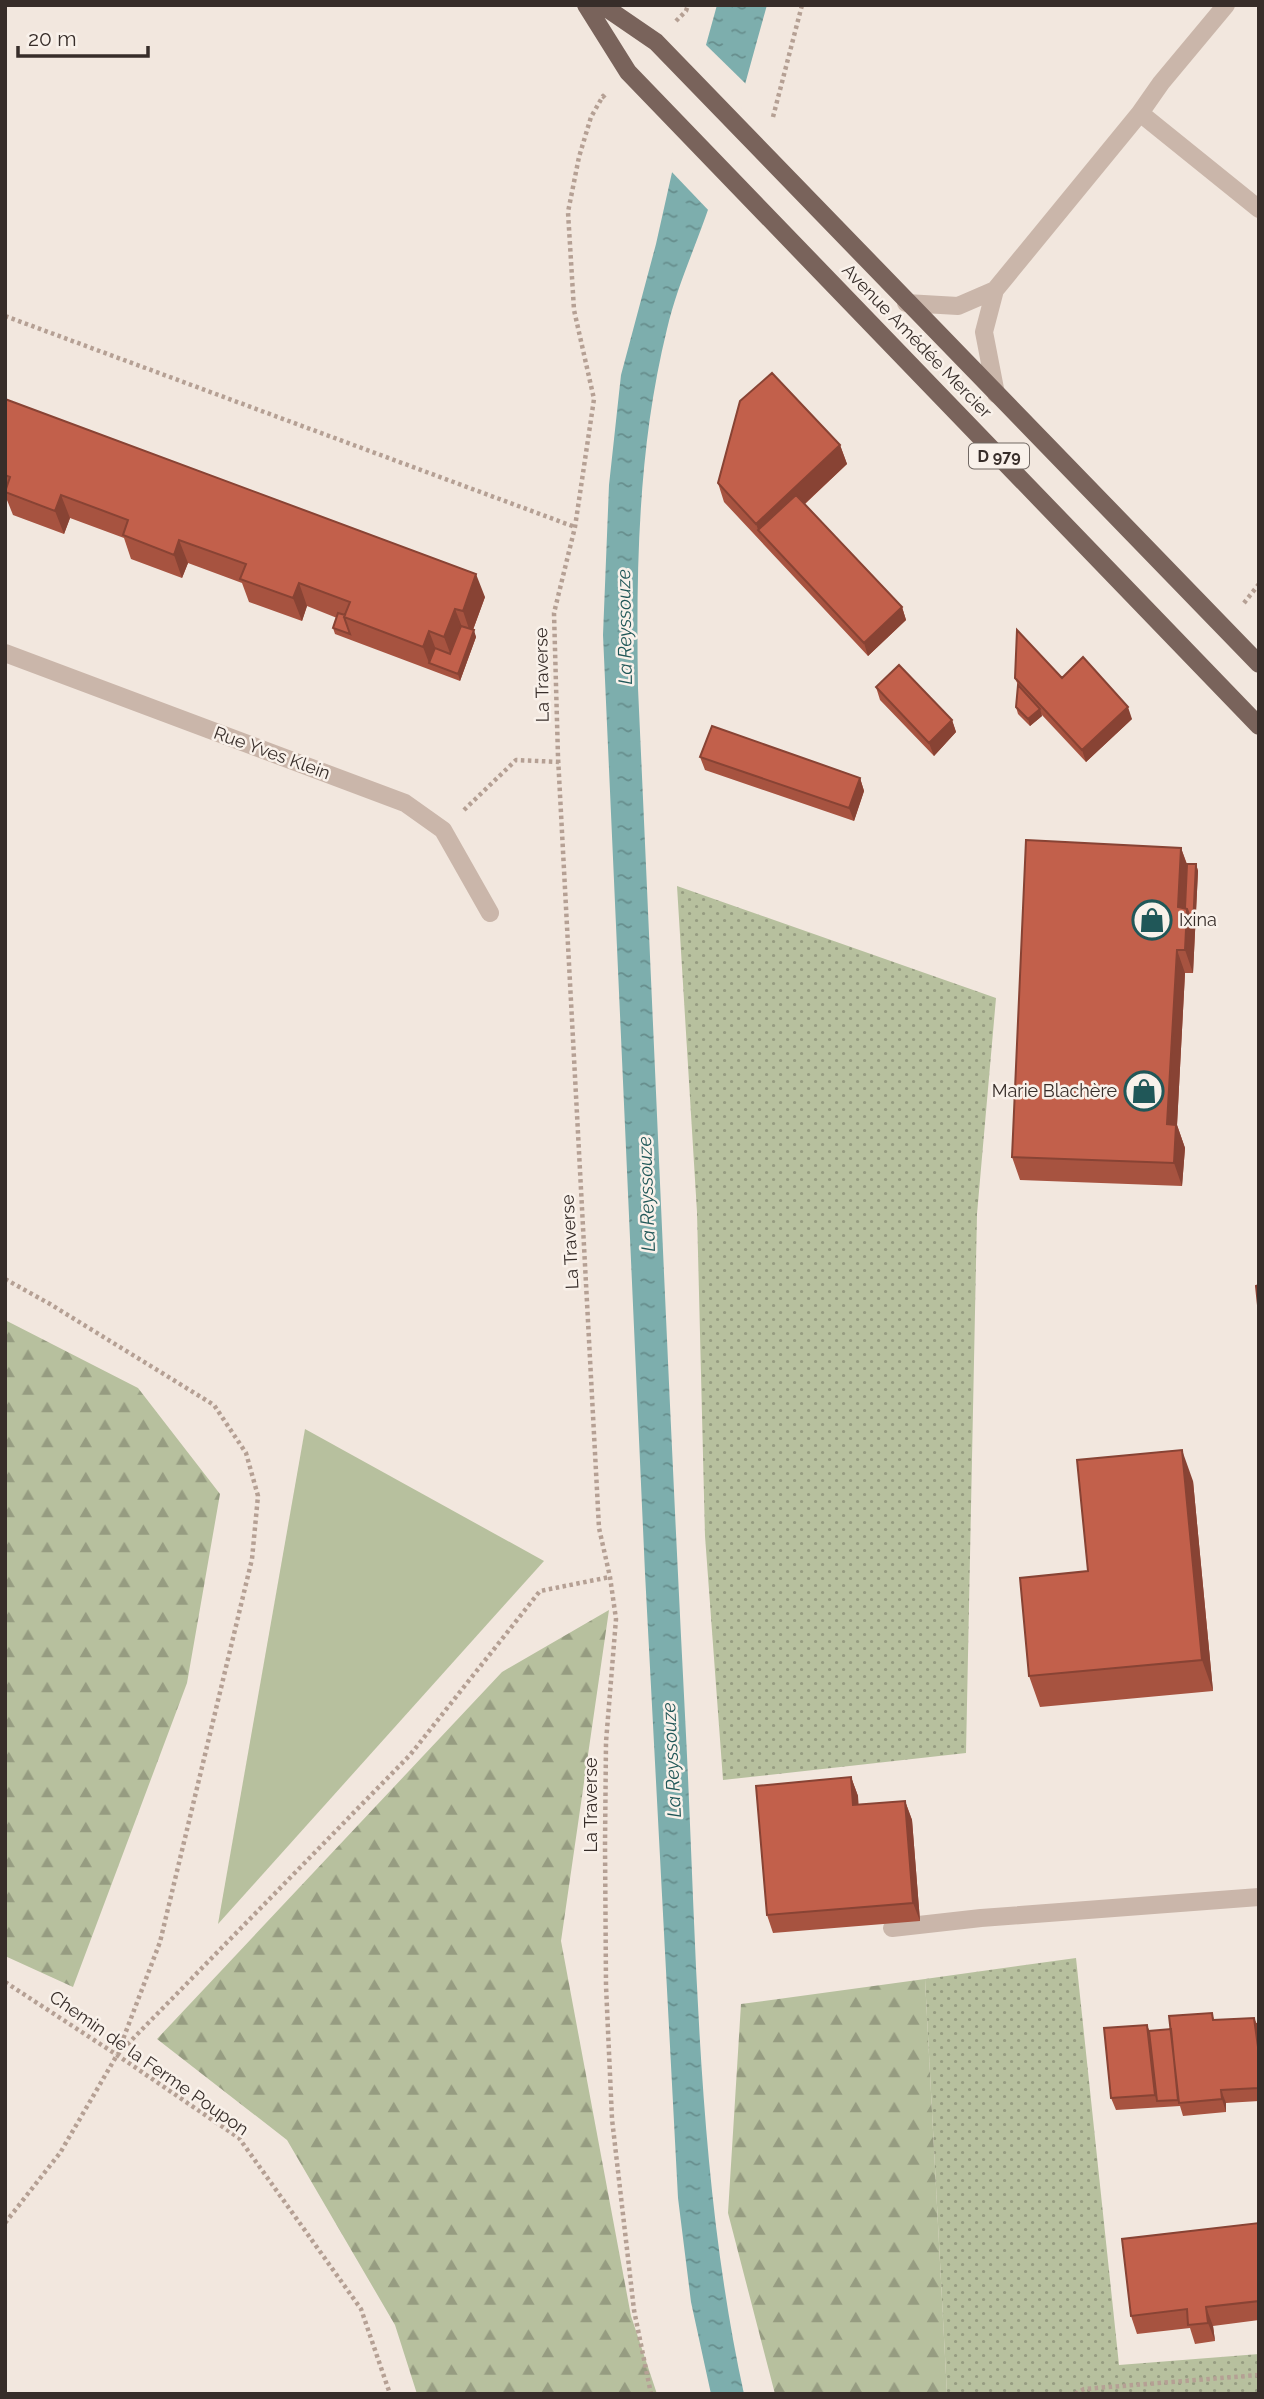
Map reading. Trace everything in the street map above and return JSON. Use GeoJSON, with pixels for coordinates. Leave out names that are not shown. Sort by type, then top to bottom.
{"type":"FeatureCollection","features":[{"type":"Feature","properties":{"kind":"main road","name":"Avenue Amédée Mercier"},"geometry":{"type":"LineString","coordinates":[[586,5],[628,72],[1259,726]]}},
{"type":"Feature","properties":{"kind":"main road","name":"Avenue Amédée Mercier"},"geometry":{"type":"LineString","coordinates":[[602,5],[656,42],[906,303],[1259,664]]}},
{"type":"Feature","properties":{"kind":"street"},"geometry":{"type":"LineString","coordinates":[[996,394],[984,332],[995,290],[1226,5]]}},
{"type":"Feature","properties":{"kind":"street"},"geometry":{"type":"LineString","coordinates":[[1140,113],[1259,209]]}},
{"type":"Feature","properties":{"kind":"street"},"geometry":{"type":"LineString","coordinates":[[906,303],[958,306],[995,290]]}},
{"type":"Feature","properties":{"kind":"street","name":"Rue Yves Klein"},"geometry":{"type":"LineString","coordinates":[[5,653],[405,803],[443,830],[490,913]]}},
{"type":"Feature","properties":{"kind":"street"},"geometry":{"type":"LineString","coordinates":[[892,1928],[981,1918],[1259,1897]]}},
{"type":"Feature","properties":{"kind":"path"},"geometry":{"type":"LineString","coordinates":[[772,119],[802,5]]}},
{"type":"Feature","properties":{"kind":"path","name":"La Traverse"},"geometry":{"type":"LineString","coordinates":[[603,96],[591,117],[579,157],[568,212],[575,310],[594,399],[575,527],[554,613],[559,762],[599,1528],[616,1619],[606,1742],[606,1986],[612,2119],[634,2310],[651,2394]]}},
{"type":"Feature","properties":{"kind":"path"},"geometry":{"type":"LineString","coordinates":[[5,316],[575,527]]}},
{"type":"Feature","properties":{"kind":"path"},"geometry":{"type":"LineString","coordinates":[[1241,606],[1259,584]]}},
{"type":"Feature","properties":{"kind":"path"},"geometry":{"type":"LineString","coordinates":[[443,830],[516,760],[559,762]]}},
{"type":"Feature","properties":{"kind":"path"},"geometry":{"type":"LineString","coordinates":[[5,1279],[214,1405],[246,1453],[258,1496],[252,1559],[160,1942],[117,2054],[60,2153],[5,2223]]}},
{"type":"Feature","properties":{"kind":"path"},"geometry":{"type":"LineString","coordinates":[[117,2054],[410,1755],[541,1591],[610,1577]]}},
{"type":"Feature","properties":{"kind":"path","name":"Chemin de la Ferme Poupon"},"geometry":{"type":"LineString","coordinates":[[5,1982],[117,2054],[239,2138],[361,2309],[390,2394]]}},
{"type":"Feature","properties":{"kind":"path"},"geometry":{"type":"LineString","coordinates":[[1075,2394],[1084,2389],[1259,2375]]}},
{"type":"Feature","properties":{"kind":"green space"},"geometry":{"type":"Polygon","coordinates":[[[677,886],[996,998],[977,1214],[966,1753],[723,1780],[705,1536],[697,1212],[677,886]]]}},
{"type":"Feature","properties":{"kind":"green space"},"geometry":{"type":"Polygon","coordinates":[[[5,1320],[138,1388],[220,1494],[187,1683],[73,1987],[5,1956],[5,1320]]]}},
{"type":"Feature","properties":{"kind":"green space"},"geometry":{"type":"Polygon","coordinates":[[[305,1429],[544,1561],[218,1924],[305,1429]]]}},
{"type":"Feature","properties":{"kind":"green space"},"geometry":{"type":"Polygon","coordinates":[[[609,1610],[561,1941],[631,2316],[657,2394],[417,2394],[395,2325],[287,2140],[157,2039],[502,1672],[609,1610]]]}},
{"type":"Feature","properties":{"kind":"green space"},"geometry":{"type":"Polygon","coordinates":[[[1076,1958],[1119,2365],[1259,2354],[1259,2394],[947,2394],[925,1979],[1076,1958]]]}},
{"type":"Feature","properties":{"kind":"green space"},"geometry":{"type":"Polygon","coordinates":[[[925,1979],[947,2394],[775,2394],[728,2213],[741,2004],[925,1979]]]}},
{"type":"Feature","properties":{"kind":"water","name":"La Reyssouze"},"geometry":{"type":"Polygon","coordinates":[[[717,5],[767,5],[718,180],[671,313],[657,373],[641,508],[637,643],[702,2066],[717,2231],[728,2313],[744,2394],[711,2394],[691,2302],[678,2198],[645,1573],[603,635],[609,485],[621,375],[656,244],[677,150],[717,5]]]}},
{"type":"Feature","properties":{"kind":"pier"},"geometry":{"type":"Polygon","coordinates":[[[703,42],[748,86],[711,213],[669,169],[703,42]]]}},
{"type":"Feature","properties":{"kind":"building"},"geometry":{"type":"Polygon","coordinates":[[[772,373],[840,445],[756,524],[718,483],[740,401],[772,373]]]}},
{"type":"Feature","properties":{"kind":"building"},"geometry":{"type":"Polygon","coordinates":[[[5,399],[476,574],[463,611],[455,609],[444,637],[429,631],[423,647],[344,617],[350,602],[299,583],[293,598],[240,579],[246,564],[179,540],[174,555],[123,535],[128,520],[61,495],[55,511],[5,492],[10,477],[5,475],[5,399]]]}},
{"type":"Feature","properties":{"kind":"building"},"geometry":{"type":"Polygon","coordinates":[[[796,495],[902,607],[864,643],[758,530],[796,495]]]}},
{"type":"Feature","properties":{"kind":"building"},"geometry":{"type":"Polygon","coordinates":[[[338,613],[345,615],[350,634],[333,628],[338,613]]]}},
{"type":"Feature","properties":{"kind":"building"},"geometry":{"type":"Polygon","coordinates":[[[461,626],[474,630],[458,674],[429,663],[435,648],[450,654],[461,626]]]}},
{"type":"Feature","properties":{"kind":"building"},"geometry":{"type":"Polygon","coordinates":[[[1017,630],[1062,678],[1083,657],[1128,707],[1082,750],[1015,678],[1017,630]]]}},
{"type":"Feature","properties":{"kind":"building"},"geometry":{"type":"Polygon","coordinates":[[[899,665],[952,720],[929,743],[876,687],[899,665]]]}},
{"type":"Feature","properties":{"kind":"building"},"geometry":{"type":"Polygon","coordinates":[[[1018,685],[1040,709],[1028,719],[1016,707],[1018,685]]]}},
{"type":"Feature","properties":{"kind":"building"},"geometry":{"type":"Polygon","coordinates":[[[712,726],[860,778],[849,808],[700,757],[712,726]]]}},
{"type":"Feature","properties":{"kind":"building"},"geometry":{"type":"Polygon","coordinates":[[[1026,840],[1181,848],[1178,907],[1187,909],[1185,950],[1177,950],[1167,1124],[1176,1125],[1174,1163],[1012,1157],[1026,840]]]}},
{"type":"Feature","properties":{"kind":"building"},"geometry":{"type":"Polygon","coordinates":[[[1187,864],[1196,864],[1193,925],[1185,908],[1187,864]]]}},
{"type":"Feature","properties":{"kind":"building"},"geometry":{"type":"Polygon","coordinates":[[[1259,1285],[1259,1315],[1256,1286],[1259,1285]]]}},
{"type":"Feature","properties":{"kind":"building"},"geometry":{"type":"Polygon","coordinates":[[[1182,1450],[1202,1660],[1029,1676],[1020,1578],[1088,1571],[1077,1460],[1182,1450]]]}},
{"type":"Feature","properties":{"kind":"building"},"geometry":{"type":"Polygon","coordinates":[[[851,1777],[853,1805],[905,1801],[913,1903],[767,1915],[756,1786],[851,1777]]]}},
{"type":"Feature","properties":{"kind":"building"},"geometry":{"type":"Polygon","coordinates":[[[1212,2013],[1213,2020],[1254,2018],[1259,2054],[1259,2088],[1221,2090],[1222,2099],[1179,2103],[1169,2016],[1212,2013]]]}},
{"type":"Feature","properties":{"kind":"building"},"geometry":{"type":"Polygon","coordinates":[[[1147,2025],[1155,2095],[1111,2098],[1104,2028],[1147,2025]]]}},
{"type":"Feature","properties":{"kind":"building"},"geometry":{"type":"Polygon","coordinates":[[[1171,2029],[1178,2100],[1157,2101],[1149,2031],[1171,2029]]]}},
{"type":"Feature","properties":{"kind":"building"},"geometry":{"type":"Polygon","coordinates":[[[1259,2223],[1259,2301],[1206,2307],[1208,2323],[1188,2325],[1187,2309],[1131,2316],[1122,2239],[1259,2223]]]}},
{"type":"Feature","properties":{"kind":"place","name":"Ixina"},"geometry":{"type":"Point","coordinates":[1152,920]}},
{"type":"Feature","properties":{"kind":"place","name":"Marie Blachère"},"geometry":{"type":"Point","coordinates":[1144,1091]}}]}
